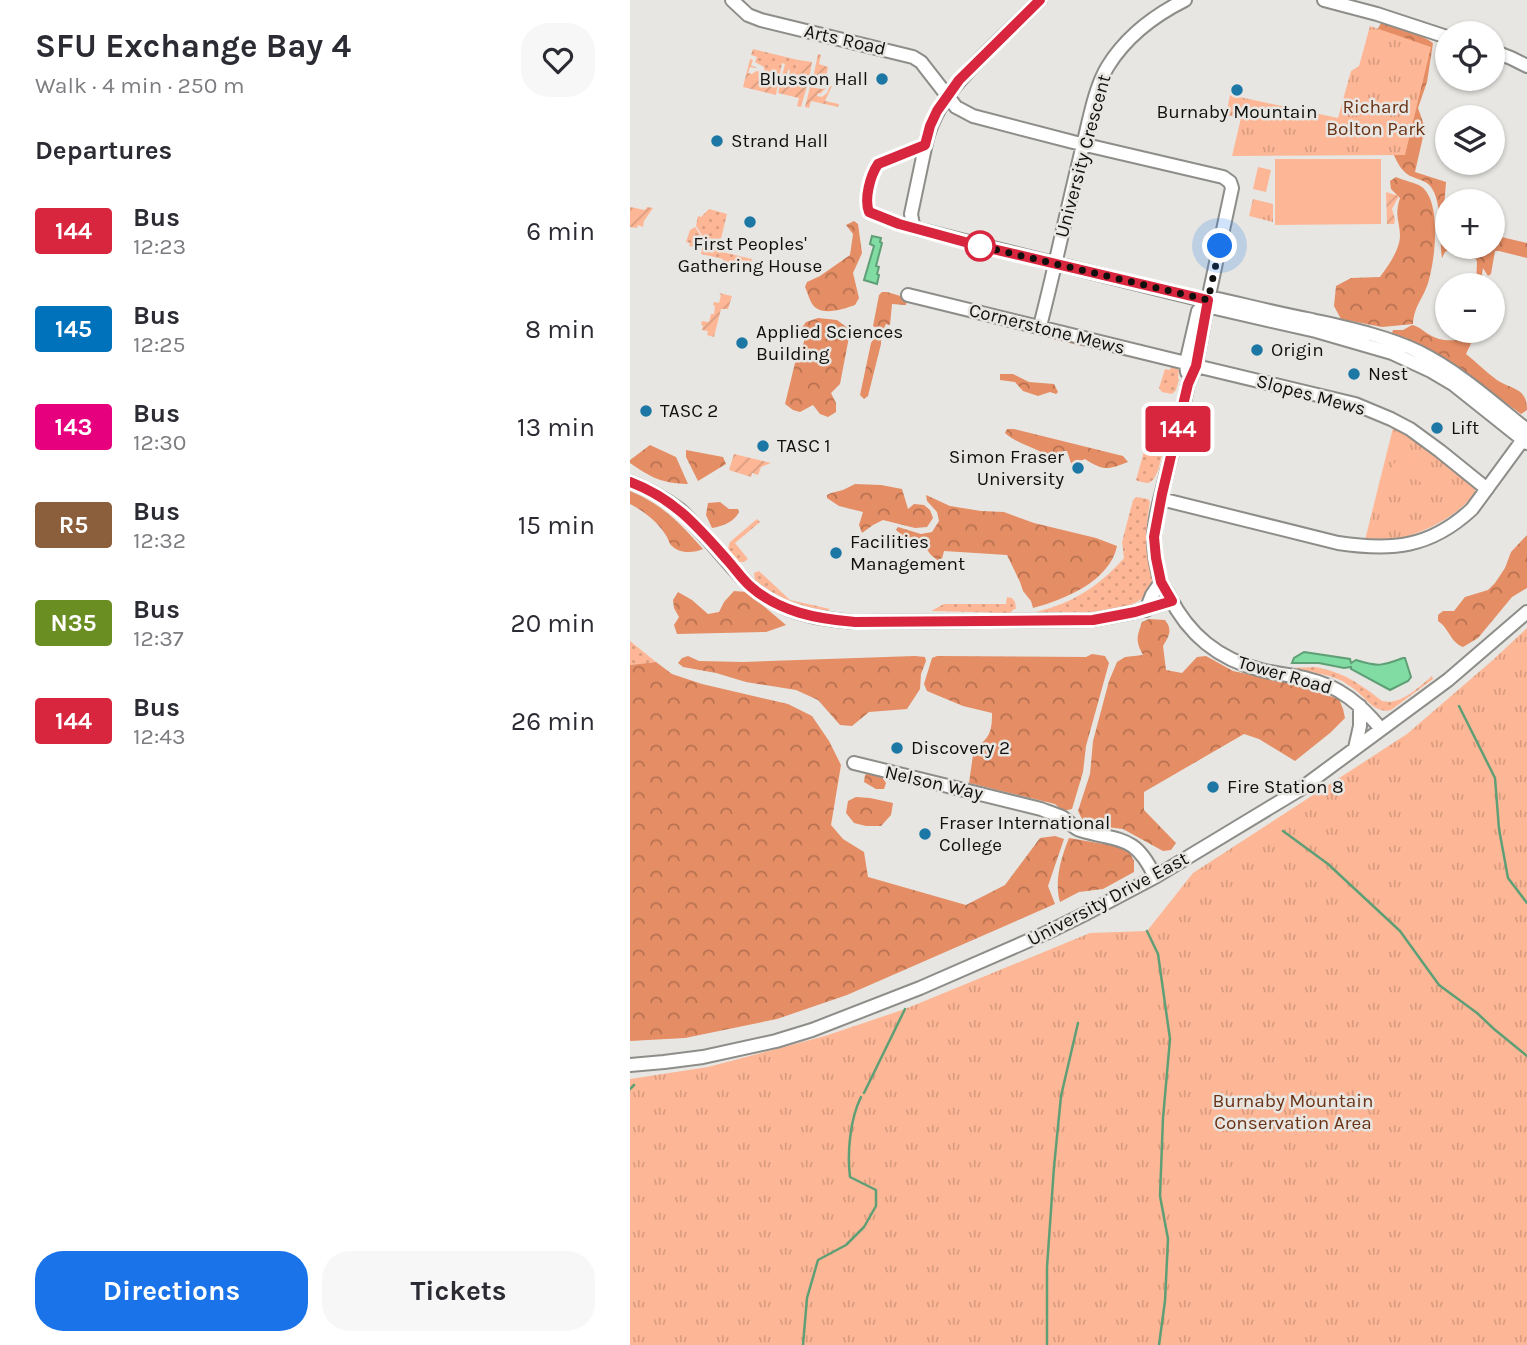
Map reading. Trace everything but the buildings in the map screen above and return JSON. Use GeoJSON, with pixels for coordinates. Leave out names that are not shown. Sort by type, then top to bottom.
{"type":"FeatureCollection","features":[{"type":"Feature","properties":{"kind":"street","name":"Arts Road"},"geometry":{"type":"LineString","coordinates":[[732,0],[748,15],[761,20],[913,57],[921,62],[956,107],[973,116],[1223,177],[1230,182]]}},
{"type":"Feature","properties":{"kind":"street"},"geometry":{"type":"LineString","coordinates":[[1040,0],[959,80],[930,126],[911,214],[913,225],[917,229],[1208,300],[1216,308],[1316,331],[1392,353],[1453,384],[1526,437],[1472,509],[1444,531],[1392,547],[1338,543],[1161,499]]}},
{"type":"Feature","properties":{"kind":"street","name":"University Crescent"},"geometry":{"type":"LineString","coordinates":[[1040,327],[1083,144],[1106,68],[1127,40],[1165,10],[1185,0]]}},
{"type":"Feature","properties":{"kind":"street"},"geometry":{"type":"LineString","coordinates":[[1324,0],[1435,33]]}},
{"type":"Feature","properties":{"kind":"street"},"geometry":{"type":"LineString","coordinates":[[1505,56],[1527,66]]}},
{"type":"Feature","properties":{"kind":"street","name":"Tower Road"},"geometry":{"type":"LineString","coordinates":[[1230,182],[1232,188],[1208,300],[1198,311],[1188,384],[1154,537],[1161,582],[1184,621],[1213,649],[1236,662],[1263,671],[1318,681],[1332,687],[1350,697],[1381,729]]}},
{"type":"Feature","properties":{"kind":"street","name":"Cornerstone Mews"},"geometry":{"type":"LineString","coordinates":[[908,295],[1191,365]]}},
{"type":"Feature","properties":{"kind":"street","name":"Slopes Mews"},"geometry":{"type":"LineString","coordinates":[[1191,365],[1355,404],[1391,419],[1422,438],[1487,489]]}},
{"type":"Feature","properties":{"kind":"street"},"geometry":{"type":"LineString","coordinates":[[630,482],[649,490],[680,510],[750,586],[787,609],[805,615],[855,622],[1080,620],[1114,617],[1172,601]]}},
{"type":"Feature","properties":{"kind":"street"},"geometry":{"type":"LineString","coordinates":[[1146,610],[1161,582]]}},
{"type":"Feature","properties":{"kind":"street","name":"University Drive East"},"geometry":{"type":"LineString","coordinates":[[630,1065],[727,1052],[776,1041],[920,988],[1046,933],[1155,877],[1281,802],[1448,680],[1527,612]]}},
{"type":"Feature","properties":{"kind":"street"},"geometry":{"type":"LineString","coordinates":[[1355,748],[1360,726],[1360,706]]}},
{"type":"Feature","properties":{"kind":"street","name":"Nelson Way"},"geometry":{"type":"LineString","coordinates":[[854,763],[1041,809],[1065,818],[1076,829],[1123,841],[1138,849],[1155,877]]}},
{"type":"Feature","properties":{"kind":"green space"},"geometry":{"type":"Polygon","coordinates":[[[1381,23],[1394,25],[1433,43],[1427,82],[1418,108],[1425,128],[1415,172],[1446,182],[1445,189],[1435,189],[1435,194],[1429,184],[1404,172],[1392,151],[1376,32],[1381,23]]]}},
{"type":"Feature","properties":{"kind":"green space","name":"Richard Bolton Park"},"geometry":{"type":"Polygon","coordinates":[[[1370,26],[1431,47],[1405,155],[1232,156],[1241,118],[1226,115],[1230,95],[1338,118],[1351,71],[1359,66],[1370,26]]]}},
{"type":"Feature","properties":{"kind":"green space"},"geometry":{"type":"Polygon","coordinates":[[[753,49],[798,60],[797,70],[788,78],[788,70],[785,79],[781,80],[785,64],[782,63],[779,79],[770,77],[764,67],[755,62],[757,57],[751,55],[753,49]]]}},
{"type":"Feature","properties":{"kind":"green space"},"geometry":{"type":"Polygon","coordinates":[[[818,54],[821,55],[819,64],[828,67],[825,81],[832,84],[823,86],[813,78],[818,54]]]}},
{"type":"Feature","properties":{"kind":"green space"},"geometry":{"type":"Polygon","coordinates":[[[750,59],[753,60],[751,65],[757,68],[750,67],[748,73],[762,72],[761,76],[768,82],[778,84],[776,95],[743,87],[750,59]]]}},
{"type":"Feature","properties":{"kind":"green space"},"geometry":{"type":"Polygon","coordinates":[[[798,60],[812,62],[809,79],[797,75],[788,79],[797,70],[798,60]]]}},
{"type":"Feature","properties":{"kind":"green space"},"geometry":{"type":"Polygon","coordinates":[[[801,79],[801,84],[807,86],[801,107],[797,106],[799,98],[778,93],[780,84],[801,79]]]}},
{"type":"Feature","properties":{"kind":"green space"},"geometry":{"type":"Polygon","coordinates":[[[830,86],[825,101],[839,104],[838,107],[811,101],[809,108],[805,107],[810,87],[826,88],[818,93],[817,96],[822,97],[830,86]]]}},
{"type":"Feature","properties":{"kind":"green space"},"geometry":{"type":"Polygon","coordinates":[[[1275,159],[1381,159],[1381,224],[1275,225],[1275,159]]]}},
{"type":"Feature","properties":{"kind":"green space"},"geometry":{"type":"Polygon","coordinates":[[[1258,167],[1271,170],[1266,192],[1253,189],[1258,167]]]}},
{"type":"Feature","properties":{"kind":"green space"},"geometry":{"type":"Polygon","coordinates":[[[1396,177],[1422,187],[1432,206],[1435,219],[1434,247],[1426,289],[1415,312],[1413,324],[1382,327],[1341,319],[1334,306],[1336,286],[1351,278],[1380,277],[1398,248],[1400,237],[1397,209],[1400,198],[1391,189],[1390,181],[1396,177]]]}},
{"type":"Feature","properties":{"kind":"green space"},"geometry":{"type":"Polygon","coordinates":[[[1386,192],[1399,196],[1392,209],[1394,224],[1387,224],[1386,192]]]}},
{"type":"Feature","properties":{"kind":"green space"},"geometry":{"type":"Polygon","coordinates":[[[1253,199],[1273,204],[1273,222],[1249,216],[1253,199]]]}},
{"type":"Feature","properties":{"kind":"green space"},"geometry":{"type":"Polygon","coordinates":[[[630,207],[645,210],[647,207],[653,208],[643,227],[630,227],[630,207]]]}},
{"type":"Feature","properties":{"kind":"green space"},"geometry":{"type":"Polygon","coordinates":[[[709,209],[727,214],[718,251],[752,259],[750,266],[759,268],[758,275],[722,267],[723,259],[701,254],[704,238],[696,226],[698,216],[701,217],[709,209]]]}},
{"type":"Feature","properties":{"kind":"green space"},"geometry":{"type":"Polygon","coordinates":[[[854,221],[858,224],[862,253],[853,273],[859,298],[855,305],[846,308],[820,310],[812,304],[805,287],[807,282],[850,255],[853,234],[846,225],[854,221]]]}},
{"type":"Feature","properties":{"kind":"green space"},"geometry":{"type":"Polygon","coordinates":[[[695,227],[702,237],[699,248],[689,246],[690,243],[686,242],[690,230],[695,227]]]}},
{"type":"Feature","properties":{"kind":"green space"},"geometry":{"type":"Polygon","coordinates":[[[1505,238],[1527,243],[1527,258],[1505,252],[1505,238]]]}},
{"type":"Feature","properties":{"kind":"green space"},"geometry":{"type":"Polygon","coordinates":[[[1476,259],[1494,259],[1491,273],[1486,273],[1483,268],[1482,273],[1477,273],[1476,259]]]}},
{"type":"Feature","properties":{"kind":"green space"},"geometry":{"type":"Polygon","coordinates":[[[882,292],[907,298],[906,305],[892,304],[890,325],[886,324],[880,330],[873,326],[879,295],[882,292]]]}},
{"type":"Feature","properties":{"kind":"green space"},"geometry":{"type":"Polygon","coordinates":[[[719,293],[732,296],[728,309],[721,309],[714,337],[707,335],[708,331],[702,330],[701,324],[702,321],[709,322],[711,314],[714,314],[713,305],[714,302],[719,303],[719,293]]]}},
{"type":"Feature","properties":{"kind":"green space"},"geometry":{"type":"Polygon","coordinates":[[[818,318],[837,320],[849,329],[840,384],[831,393],[836,403],[836,412],[828,417],[820,414],[813,405],[800,412],[785,404],[795,363],[801,357],[807,359],[801,352],[805,338],[801,329],[806,322],[818,318]]]}},
{"type":"Feature","properties":{"kind":"green space"},"geometry":{"type":"Polygon","coordinates":[[[1003,322],[1177,365],[1179,379],[1176,390],[1172,394],[1162,392],[1159,388],[1165,369],[1170,370],[1171,367],[1056,340],[1003,322]]]}},
{"type":"Feature","properties":{"kind":"green space"},"geometry":{"type":"Polygon","coordinates":[[[1412,325],[1435,337],[1435,343],[1471,343],[1466,354],[1497,380],[1518,390],[1524,397],[1527,410],[1521,414],[1441,356],[1392,333],[1393,330],[1403,330],[1412,325]]]}},
{"type":"Feature","properties":{"kind":"green space"},"geometry":{"type":"Polygon","coordinates":[[[877,337],[881,338],[881,344],[868,396],[864,399],[860,395],[871,343],[877,337]]]}},
{"type":"Feature","properties":{"kind":"green space"},"geometry":{"type":"Polygon","coordinates":[[[1000,374],[1013,374],[1029,382],[1054,384],[1058,392],[1038,396],[1023,391],[1015,382],[1000,380],[1000,374]]]}},
{"type":"Feature","properties":{"kind":"green space"},"geometry":{"type":"Polygon","coordinates":[[[1155,404],[1170,407],[1170,416],[1164,426],[1149,423],[1155,404]]]}},
{"type":"Feature","properties":{"kind":"green space"},"geometry":{"type":"Polygon","coordinates":[[[1393,428],[1411,437],[1474,484],[1476,493],[1454,514],[1420,532],[1374,542],[1365,540],[1393,428]]]}},
{"type":"Feature","properties":{"kind":"green space"},"geometry":{"type":"Polygon","coordinates":[[[1007,429],[1123,456],[1128,462],[1106,468],[1096,466],[1085,459],[1073,464],[1067,451],[1051,459],[1010,437],[1005,433],[1007,429]]]}},
{"type":"Feature","properties":{"kind":"green space"},"geometry":{"type":"Polygon","coordinates":[[[1151,438],[1164,443],[1155,477],[1148,483],[1136,480],[1147,441],[1151,438]]]}},
{"type":"Feature","properties":{"kind":"green space"},"geometry":{"type":"Polygon","coordinates":[[[650,445],[676,457],[688,484],[657,479],[630,463],[630,460],[650,445]]]}},
{"type":"Feature","properties":{"kind":"green space"},"geometry":{"type":"Polygon","coordinates":[[[686,450],[723,457],[726,464],[698,481],[686,457],[686,450]]]}},
{"type":"Feature","properties":{"kind":"green space"},"geometry":{"type":"Polygon","coordinates":[[[1400,453],[1430,467],[1423,483],[1392,468],[1400,453]]]}},
{"type":"Feature","properties":{"kind":"green space"},"geometry":{"type":"Polygon","coordinates":[[[734,454],[771,463],[761,467],[758,475],[752,473],[751,477],[729,470],[734,454]]]}},
{"type":"Feature","properties":{"kind":"green space"},"geometry":{"type":"Polygon","coordinates":[[[855,484],[902,489],[908,509],[914,504],[924,505],[933,518],[927,527],[915,528],[883,520],[862,533],[859,525],[863,512],[839,506],[827,498],[831,493],[855,484]]]}},
{"type":"Feature","properties":{"kind":"green space"},"geometry":{"type":"Polygon","coordinates":[[[630,491],[652,502],[670,516],[703,549],[687,552],[671,545],[655,522],[630,504],[630,491]]]}},
{"type":"Feature","properties":{"kind":"green space"},"geometry":{"type":"Polygon","coordinates":[[[926,495],[950,506],[1004,512],[1117,546],[1113,558],[1096,579],[1058,600],[1033,608],[1007,555],[944,551],[941,563],[919,539],[903,536],[896,530],[898,527],[921,534],[932,532],[939,521],[937,512],[927,501],[926,495]]]}},
{"type":"Feature","properties":{"kind":"green space"},"geometry":{"type":"Polygon","coordinates":[[[1136,497],[1148,499],[1150,502],[1147,545],[1152,578],[1149,591],[1139,601],[1107,611],[1036,612],[1083,593],[1101,581],[1124,558],[1122,542],[1136,497]]]}},
{"type":"Feature","properties":{"kind":"green space"},"geometry":{"type":"Polygon","coordinates":[[[720,502],[729,509],[738,509],[739,512],[728,523],[712,528],[706,515],[708,503],[720,502]]]}},
{"type":"Feature","properties":{"kind":"green space"},"geometry":{"type":"Polygon","coordinates":[[[757,519],[760,522],[735,543],[748,559],[737,562],[729,554],[730,542],[757,519]]]}},
{"type":"Feature","properties":{"kind":"green space"},"geometry":{"type":"Polygon","coordinates":[[[1527,535],[1527,588],[1512,597],[1478,638],[1463,647],[1459,645],[1438,621],[1438,615],[1443,611],[1454,611],[1465,597],[1488,590],[1505,568],[1511,552],[1527,535]]]}},
{"type":"Feature","properties":{"kind":"green space"},"geometry":{"type":"Polygon","coordinates":[[[759,571],[790,600],[830,609],[826,612],[797,604],[779,596],[755,580],[754,573],[759,571]]]}},
{"type":"Feature","properties":{"kind":"green space"},"geometry":{"type":"Polygon","coordinates":[[[734,591],[747,592],[786,625],[766,632],[677,634],[674,625],[679,617],[673,600],[678,592],[708,614],[719,612],[734,591]]]}},
{"type":"Feature","properties":{"kind":"green space"},"geometry":{"type":"Polygon","coordinates":[[[1007,597],[1015,602],[1016,609],[1010,613],[931,611],[944,604],[1006,604],[1007,597]]]}},
{"type":"Feature","properties":{"kind":"green space"},"geometry":{"type":"Polygon","coordinates":[[[1149,619],[1165,620],[1169,627],[1163,646],[1166,670],[1182,673],[1197,657],[1206,656],[1233,671],[1288,683],[1339,699],[1345,718],[1295,761],[1259,739],[1244,734],[1144,792],[1144,810],[1176,843],[1171,850],[1163,851],[1123,829],[1083,821],[1078,811],[1090,774],[1093,741],[1109,681],[1117,662],[1125,657],[1143,655],[1138,635],[1142,622],[1149,619]]]}},
{"type":"Feature","properties":{"kind":"green space","name":"Burnaby Mountain Conservation Area"},"geometry":{"type":"Polygon","coordinates":[[[1527,628],[1527,1345],[630,1345],[630,1079],[708,1067],[825,1036],[905,1009],[1090,933],[1147,931],[1193,873],[1407,734],[1527,628]]]}},
{"type":"Feature","properties":{"kind":"green space"},"geometry":{"type":"Polygon","coordinates":[[[630,641],[656,662],[630,665],[630,641]]]}},
{"type":"Feature","properties":{"kind":"green space"},"geometry":{"type":"Polygon","coordinates":[[[1092,654],[1105,656],[1109,663],[1072,809],[1063,811],[1055,804],[969,783],[974,748],[989,734],[992,713],[963,706],[927,691],[924,684],[932,658],[1086,657],[1092,654]]]}},
{"type":"Feature","properties":{"kind":"green space"},"geometry":{"type":"Polygon","coordinates":[[[688,656],[699,661],[743,662],[915,656],[925,657],[926,661],[921,674],[920,689],[907,709],[869,712],[852,726],[840,725],[818,700],[796,690],[746,682],[683,667],[678,663],[688,656]]]}},
{"type":"Feature","properties":{"kind":"green space"},"geometry":{"type":"Polygon","coordinates":[[[656,662],[672,674],[702,684],[788,704],[812,716],[841,765],[831,825],[843,839],[864,852],[868,877],[966,905],[1005,885],[1040,838],[1055,836],[1064,839],[1048,886],[1055,904],[847,995],[777,1019],[685,1038],[630,1041],[630,665],[656,662]]]}},
{"type":"Feature","properties":{"kind":"green space"},"geometry":{"type":"Polygon","coordinates":[[[1315,667],[1342,675],[1382,701],[1389,702],[1409,694],[1432,676],[1433,679],[1391,710],[1385,711],[1375,707],[1340,680],[1291,668],[1315,667]]]}},
{"type":"Feature","properties":{"kind":"green space"},"geometry":{"type":"Polygon","coordinates":[[[870,772],[883,778],[886,783],[884,789],[876,789],[864,782],[865,775],[870,772]]]}},
{"type":"Feature","properties":{"kind":"green space"},"geometry":{"type":"Polygon","coordinates":[[[856,797],[893,803],[891,815],[881,826],[854,823],[846,813],[848,801],[856,797]]]}},
{"type":"Feature","properties":{"kind":"green space"},"geometry":{"type":"Polygon","coordinates":[[[1069,838],[1127,848],[1134,861],[1134,872],[1103,889],[1079,892],[1060,902],[1059,870],[1069,838]]]}},
{"type":"Feature","properties":{"kind":"shaded area"},"geometry":{"type":"Polygon","coordinates":[[[872,236],[881,238],[882,243],[876,266],[879,267],[877,284],[864,280],[874,246],[870,244],[872,236]]]}},
{"type":"Feature","properties":{"kind":"shaded area"},"geometry":{"type":"Polygon","coordinates":[[[1304,652],[1350,659],[1351,663],[1356,660],[1375,665],[1405,658],[1411,677],[1390,690],[1351,667],[1292,663],[1294,658],[1304,652]]]}},
{"type":"Feature","properties":{"kind":"waterway"},"geometry":{"type":"LineString","coordinates":[[1459,706],[1495,778],[1499,829],[1508,878],[1527,903]]}},
{"type":"Feature","properties":{"kind":"waterway"},"geometry":{"type":"LineString","coordinates":[[1283,831],[1328,864],[1400,931],[1439,985],[1527,1056]]}},
{"type":"Feature","properties":{"kind":"waterway"},"geometry":{"type":"LineString","coordinates":[[1147,931],[1158,954],[1170,1039],[1160,1196],[1168,1239],[1165,1301],[1159,1345]]}},
{"type":"Feature","properties":{"kind":"waterway"},"geometry":{"type":"LineString","coordinates":[[864,1093],[905,1009]]}},
{"type":"Feature","properties":{"kind":"waterway"},"geometry":{"type":"LineString","coordinates":[[1047,1345],[1047,1267],[1054,1167],[1061,1096],[1078,1023]]}},
{"type":"Feature","properties":{"kind":"waterway"},"geometry":{"type":"LineString","coordinates":[[630,1089],[634,1085]]}},
{"type":"Feature","properties":{"kind":"waterway"},"geometry":{"type":"LineString","coordinates":[[803,1345],[807,1298],[818,1260],[846,1245],[864,1227],[876,1206],[876,1190],[850,1177],[850,1136],[861,1097]]}},
{"type":"Feature","properties":{"kind":"bus line","name":"144"},"geometry":{"type":"LineString","coordinates":[[630,482],[649,490],[680,510],[750,586],[787,609],[805,615],[855,622],[1093,620],[1172,601],[1161,582],[1154,537],[1188,384],[1196,366],[1208,300],[899,224],[869,212],[866,204],[874,170],[878,164],[925,145],[937,111],[959,80],[1040,0]]}},
{"type":"Feature","properties":{"kind":"place","name":"Blusson Hall"},"geometry":{"type":"Point","coordinates":[882,79]}},
{"type":"Feature","properties":{"kind":"place","name":"Burnaby Mountain"},"geometry":{"type":"Point","coordinates":[1237,90]}},
{"type":"Feature","properties":{"kind":"place","name":"Strand Hall"},"geometry":{"type":"Point","coordinates":[717,141]}},
{"type":"Feature","properties":{"kind":"place","name":"First Peoples' Gathering House"},"geometry":{"type":"Point","coordinates":[750,222]}},
{"type":"Feature","properties":{"kind":"place","name":"Applied Sciences Building"},"geometry":{"type":"Point","coordinates":[742,343]}},
{"type":"Feature","properties":{"kind":"place","name":"Origin"},"geometry":{"type":"Point","coordinates":[1257,350]}},
{"type":"Feature","properties":{"kind":"place","name":"Nest"},"geometry":{"type":"Point","coordinates":[1354,374]}},
{"type":"Feature","properties":{"kind":"place","name":"TASC 2"},"geometry":{"type":"Point","coordinates":[646,411]}},
{"type":"Feature","properties":{"kind":"place","name":"Lift"},"geometry":{"type":"Point","coordinates":[1437,428]}},
{"type":"Feature","properties":{"kind":"place","name":"TASC 1"},"geometry":{"type":"Point","coordinates":[763,446]}},
{"type":"Feature","properties":{"kind":"place","name":"Simon Fraser University"},"geometry":{"type":"Point","coordinates":[1078,468]}},
{"type":"Feature","properties":{"kind":"place","name":"Facilities Management"},"geometry":{"type":"Point","coordinates":[836,553]}},
{"type":"Feature","properties":{"kind":"place","name":"Discovery 2"},"geometry":{"type":"Point","coordinates":[897,748]}},
{"type":"Feature","properties":{"kind":"place","name":"Fire Station 8"},"geometry":{"type":"Point","coordinates":[1213,787]}},
{"type":"Feature","properties":{"kind":"place","name":"Fraser International College"},"geometry":{"type":"Point","coordinates":[925,834]}},
{"type":"Feature","properties":{"kind":"route"},"geometry":{"type":"LineString","coordinates":[[980,246],[976,245],[1208,300],[1220,246]]}}]}
